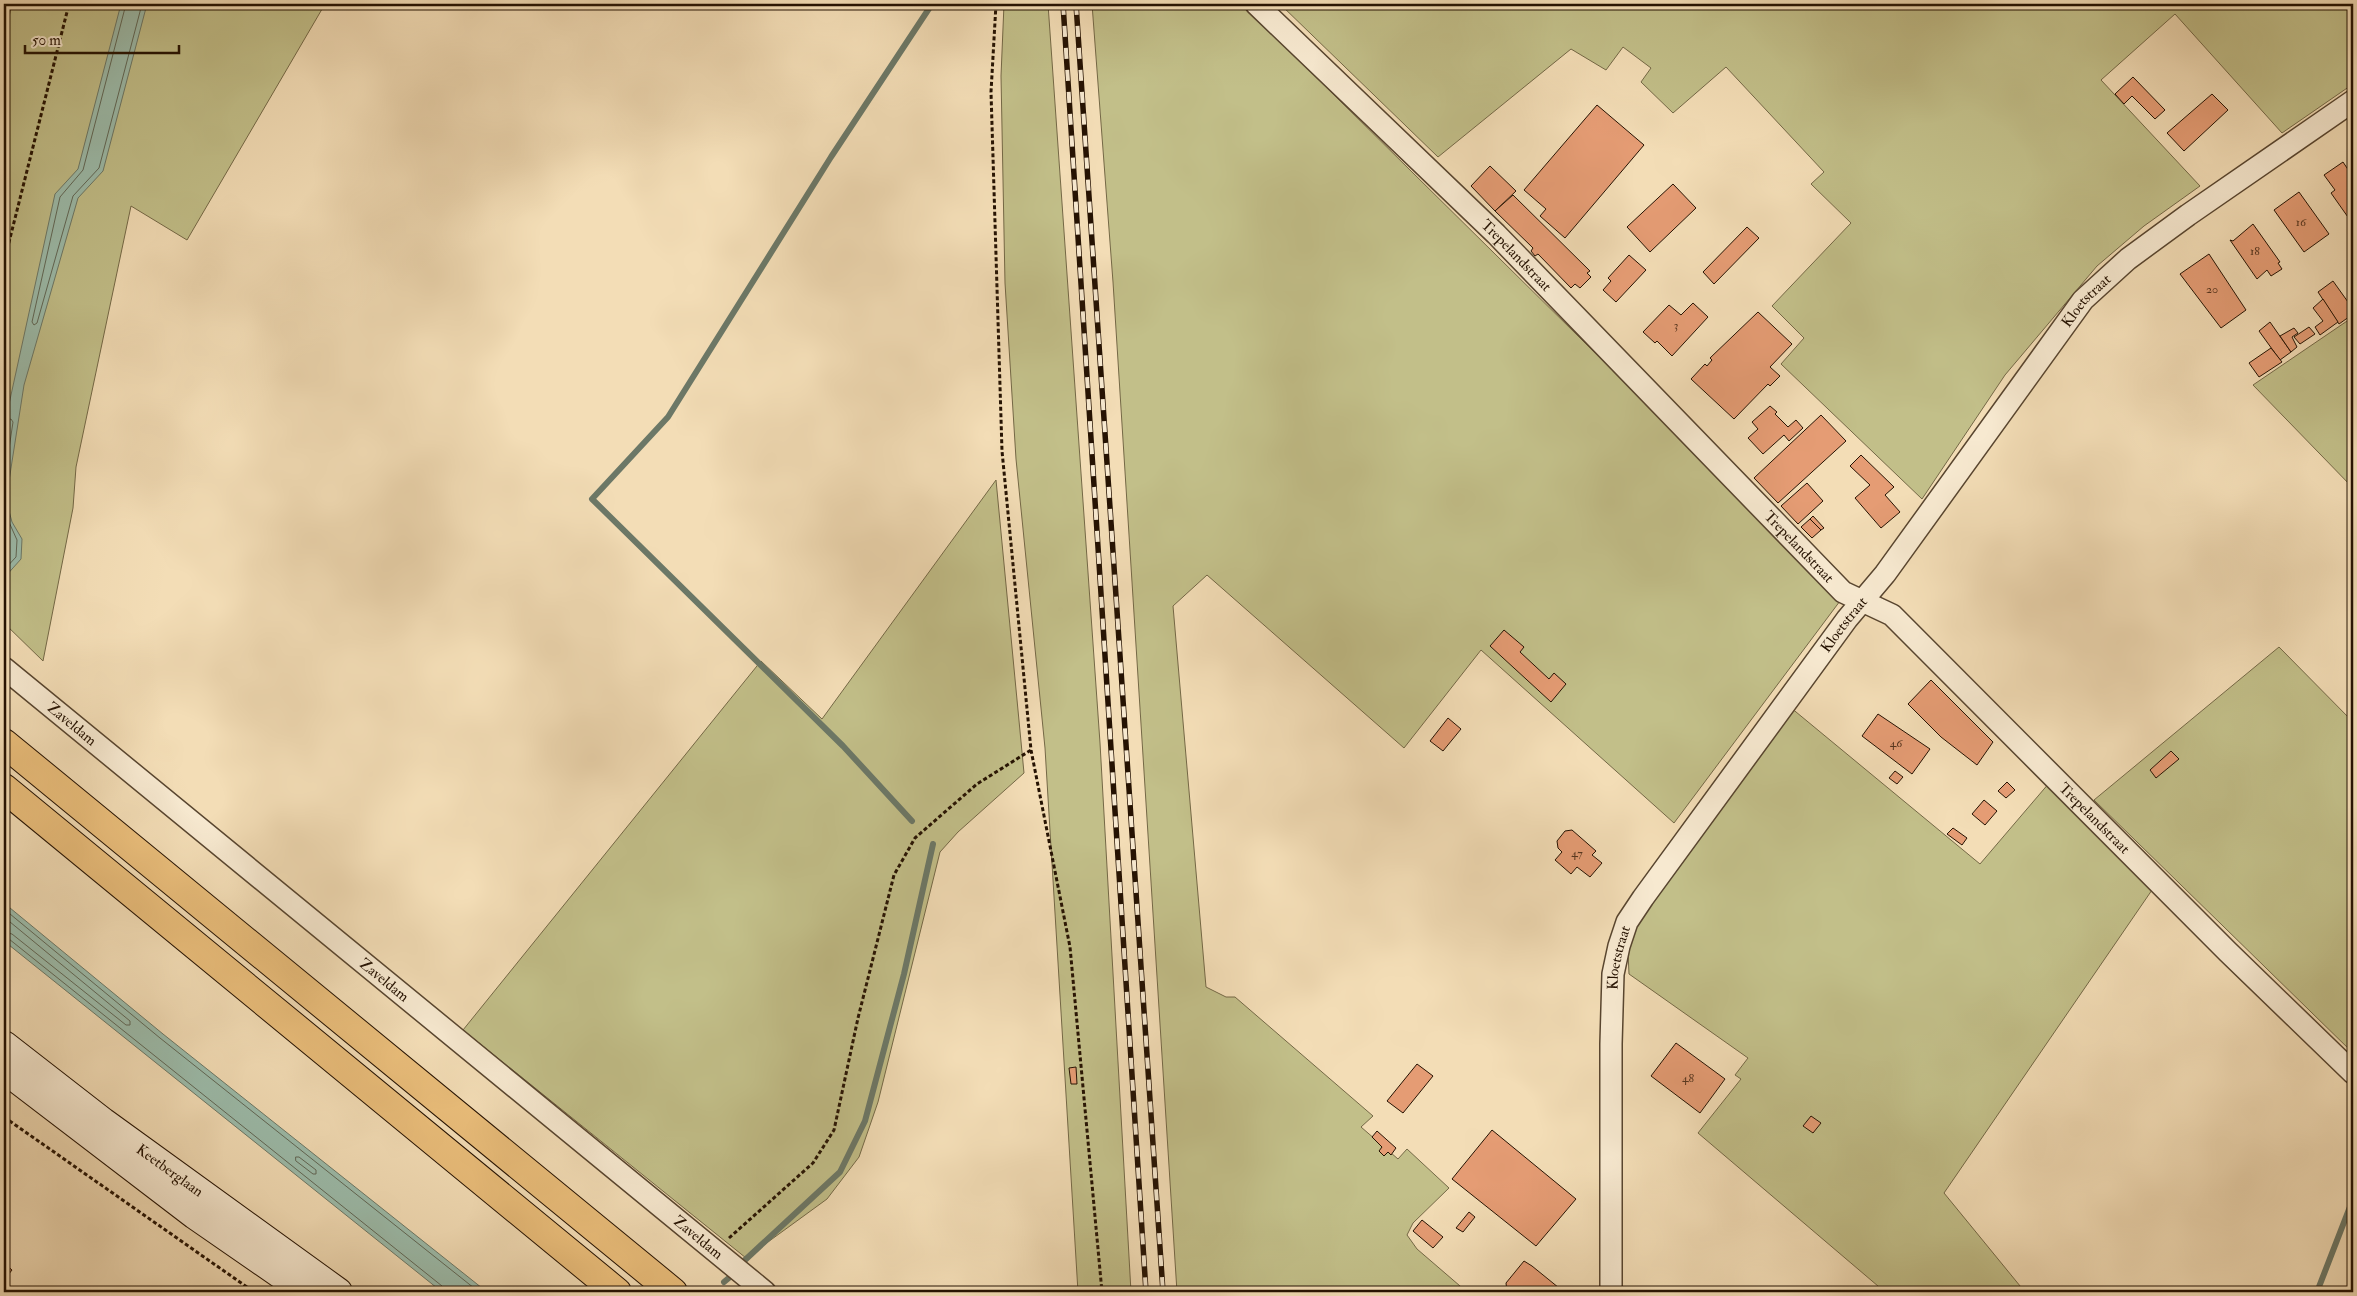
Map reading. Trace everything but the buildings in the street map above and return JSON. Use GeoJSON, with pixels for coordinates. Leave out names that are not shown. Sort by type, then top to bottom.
{"type":"FeatureCollection","features":[{"type":"Feature","properties":{"kind":"highway"},"geometry":{"type":"LineString","coordinates":[[4,743],[673,1292]]}},
{"type":"Feature","properties":{"kind":"highway"},"geometry":{"type":"LineString","coordinates":[[4,788],[617,1292]]}},
{"type":"Feature","properties":{"kind":"main road","name":"Keetberglaan"},"geometry":{"type":"LineString","coordinates":[[4,1045],[103,1122],[338,1292]]}},
{"type":"Feature","properties":{"kind":"main road","name":"Keetberglaan"},"geometry":{"type":"LineString","coordinates":[[4,1070],[195,1215],[307,1292]]}},
{"type":"Feature","properties":{"kind":"street","name":"Trepelandstraat"},"geometry":{"type":"LineString","coordinates":[[1256,4],[1496,234],[1843,592],[1892,615],[2228,952],[2353,1073]]}},
{"type":"Feature","properties":{"kind":"street","name":"Kloetstraat"},"geometry":{"type":"LineString","coordinates":[[1611,1292],[1611,1044],[1613,974],[1627,922],[1862,602],[1885,574],[2084,300],[2128,259],[2353,102]]}},
{"type":"Feature","properties":{"kind":"street","name":"Zaveldam"},"geometry":{"type":"LineString","coordinates":[[4,668],[765,1292]]}},
{"type":"Feature","properties":{"kind":"path"},"geometry":{"type":"LineString","coordinates":[[4,262],[69,4]]}},
{"type":"Feature","properties":{"kind":"path"},"geometry":{"type":"LineString","coordinates":[[996,4],[991,92],[1002,451],[1031,750],[1070,947],[1102,1292]]}},
{"type":"Feature","properties":{"kind":"path"},"geometry":{"type":"LineString","coordinates":[[714,1251],[813,1163],[834,1130],[858,1018],[894,875],[915,838],[977,784],[1031,750]]}},
{"type":"Feature","properties":{"kind":"path"},"geometry":{"type":"LineString","coordinates":[[4,1117],[254,1292]]}},
{"type":"Feature","properties":{"kind":"shaded area"},"geometry":{"type":"Polygon","coordinates":[[[12,4],[325,4],[187,240],[131,206],[76,467],[73,508],[43,661],[4,623],[4,38],[12,4]]]}},
{"type":"Feature","properties":{"kind":"shaded area"},"geometry":{"type":"Polygon","coordinates":[[[1004,4],[1048,4],[1100,743],[1131,1292],[1078,1292],[1045,748],[1016,459],[1005,283],[1001,76],[1004,4]]]}},
{"type":"Feature","properties":{"kind":"shaded area"},"geometry":{"type":"Polygon","coordinates":[[[1092,4],[1242,4],[1664,421],[1840,601],[1674,823],[1481,650],[1404,748],[1207,575],[1173,606],[1206,987],[1226,997],[1235,997],[1373,1116],[1361,1127],[1398,1159],[1407,1149],[1449,1188],[1413,1223],[1407,1235],[1417,1249],[1467,1292],[1177,1292],[1113,282],[1092,4]]]}},
{"type":"Feature","properties":{"kind":"shaded area"},"geometry":{"type":"Polygon","coordinates":[[[1280,4],[2353,4],[2353,84],[2282,133],[2175,14],[2101,80],[2200,186],[2144,226],[2097,266],[2005,375],[1922,499],[1781,364],[1804,338],[1772,306],[1851,223],[1811,184],[1824,172],[1726,67],[1673,113],[1641,82],[1651,68],[1623,47],[1606,70],[1571,49],[1438,157],[1280,4]]]}},
{"type":"Feature","properties":{"kind":"shaded area"},"geometry":{"type":"Polygon","coordinates":[[[2353,317],[2353,488],[2253,385],[2353,317]]]}},
{"type":"Feature","properties":{"kind":"shaded area"},"geometry":{"type":"Polygon","coordinates":[[[996,480],[1024,773],[958,832],[940,852],[878,1102],[859,1157],[827,1199],[746,1258],[463,1030],[761,661],[822,719],[996,480]]]}},
{"type":"Feature","properties":{"kind":"shaded area"},"geometry":{"type":"Polygon","coordinates":[[[2279,647],[2353,722],[2353,1053],[2094,800],[2279,647]]]}},
{"type":"Feature","properties":{"kind":"shaded area"},"geometry":{"type":"Polygon","coordinates":[[[1790,707],[1980,864],[2050,782],[2152,890],[1944,1193],[2025,1292],[1885,1292],[1698,1133],[1741,1079],[1735,1075],[1748,1058],[1629,974],[1628,952],[1631,937],[1650,900],[1790,707]]]}},
{"type":"Feature","properties":{"kind":"water"},"geometry":{"type":"Polygon","coordinates":[[[121,4],[147,4],[103,171],[78,198],[24,385],[6,500],[12,522],[22,539],[21,559],[4,578],[4,427],[55,194],[78,169],[121,4]]]}},
{"type":"Feature","properties":{"kind":"water"},"geometry":{"type":"Polygon","coordinates":[[[4,903],[163,1034],[487,1292],[442,1292],[4,941],[4,903]]]}},
{"type":"Feature","properties":{"kind":"waterway"},"geometry":{"type":"LineString","coordinates":[[912,821],[843,746],[592,499],[668,417],[831,157],[932,4]]}},
{"type":"Feature","properties":{"kind":"waterway"},"geometry":{"type":"LineString","coordinates":[[745,1260],[840,1172],[865,1121],[904,974],[933,844]]}},
{"type":"Feature","properties":{"kind":"waterway"},"geometry":{"type":"LineString","coordinates":[[2317,1292],[2353,1199]]}},
{"type":"Feature","properties":{"kind":"waterway"},"geometry":{"type":"LineString","coordinates":[[724,1282],[730,1277]]}},
{"type":"Feature","properties":{"kind":"railway"},"geometry":{"type":"LineString","coordinates":[[1063,4],[1146,1292]]}},
{"type":"Feature","properties":{"kind":"railway"},"geometry":{"type":"LineString","coordinates":[[1076,4],[1163,1292]]}}]}
